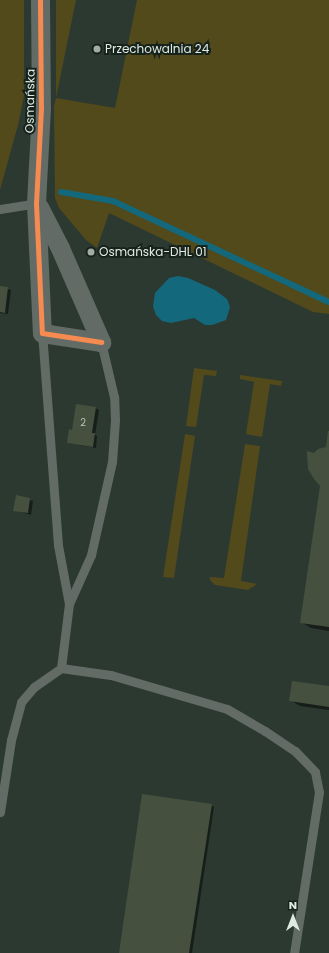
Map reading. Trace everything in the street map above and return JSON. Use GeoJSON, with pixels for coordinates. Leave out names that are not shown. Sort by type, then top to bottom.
{"type":"FeatureCollection","features":[{"type":"Feature","properties":{"kind":"street","name":"Osmańska"},"geometry":{"type":"LineString","coordinates":[[40,0],[41,108],[36,203],[42,333]]}},
{"type":"Feature","properties":{"kind":"street"},"geometry":{"type":"LineString","coordinates":[[36,203],[60,248],[101,342]]}},
{"type":"Feature","properties":{"kind":"street"},"geometry":{"type":"LineString","coordinates":[[42,333],[101,342]]}},
{"type":"Feature","properties":{"kind":"lane"},"geometry":{"type":"LineString","coordinates":[[0,209],[36,203]]}},
{"type":"Feature","properties":{"kind":"lane"},"geometry":{"type":"LineString","coordinates":[[42,333],[58,545],[69,604]]}},
{"type":"Feature","properties":{"kind":"lane"},"geometry":{"type":"LineString","coordinates":[[61,668],[69,604],[91,555],[112,462],[115,420],[114,397],[101,342]]}},
{"type":"Feature","properties":{"kind":"lane"},"geometry":{"type":"LineString","coordinates":[[0,812],[11,740],[21,702],[34,687],[61,668],[112,675],[227,709],[296,751],[315,772],[319,792],[294,953]]}},
{"type":"Feature","properties":{"kind":"shaded area"},"geometry":{"type":"Polygon","coordinates":[[[0,0],[24,0],[24,96],[18,125],[0,190],[0,0]]]}},
{"type":"Feature","properties":{"kind":"shaded area"},"geometry":{"type":"Polygon","coordinates":[[[56,0],[76,0],[56,98],[56,0]]]}},
{"type":"Feature","properties":{"kind":"shaded area"},"geometry":{"type":"Polygon","coordinates":[[[137,0],[329,0],[329,314],[313,312],[109,213],[97,248],[86,240],[59,208],[55,198],[54,106],[56,98],[115,108],[137,0]]]}},
{"type":"Feature","properties":{"kind":"shaded area"},"geometry":{"type":"Polygon","coordinates":[[[194,368],[217,371],[216,376],[204,375],[196,427],[186,426],[194,368]]]}},
{"type":"Feature","properties":{"kind":"shaded area"},"geometry":{"type":"Polygon","coordinates":[[[240,375],[282,381],[281,386],[270,384],[262,437],[246,434],[254,382],[240,379],[240,375]]]}},
{"type":"Feature","properties":{"kind":"shaded area"},"geometry":{"type":"Polygon","coordinates":[[[185,434],[195,436],[174,578],[163,577],[185,434]]]}},
{"type":"Feature","properties":{"kind":"shaded area"},"geometry":{"type":"Polygon","coordinates":[[[245,444],[260,446],[241,581],[257,584],[248,590],[215,585],[210,580],[210,577],[224,578],[245,444]]]}},
{"type":"Feature","properties":{"kind":"water"},"geometry":{"type":"Polygon","coordinates":[[[178,276],[188,278],[215,290],[227,299],[230,307],[226,320],[212,325],[205,325],[194,318],[171,323],[162,321],[156,315],[153,306],[155,293],[169,278],[178,276]]]}},
{"type":"Feature","properties":{"kind":"building"},"geometry":{"type":"Polygon","coordinates":[[[0,286],[8,287],[5,313],[0,312],[0,286]]]}},
{"type":"Feature","properties":{"kind":"building"},"geometry":{"type":"Polygon","coordinates":[[[76,404],[96,407],[92,433],[95,433],[93,447],[67,443],[69,429],[72,430],[76,404]]]}},
{"type":"Feature","properties":{"kind":"building"},"geometry":{"type":"Polygon","coordinates":[[[328,431],[329,627],[300,623],[320,486],[308,469],[307,451],[314,453],[318,449],[326,447],[328,431]]]}},
{"type":"Feature","properties":{"kind":"building"},"geometry":{"type":"Polygon","coordinates":[[[16,495],[30,498],[28,513],[13,511],[16,495]]]}},
{"type":"Feature","properties":{"kind":"building"},"geometry":{"type":"Polygon","coordinates":[[[292,681],[329,686],[329,707],[289,701],[292,681]]]}},
{"type":"Feature","properties":{"kind":"building"},"geometry":{"type":"Polygon","coordinates":[[[142,794],[212,804],[189,953],[119,953],[142,794]]]}},
{"type":"Feature","properties":{"kind":"waterway"},"geometry":{"type":"LineString","coordinates":[[61,192],[113,201],[329,302]]}},
{"type":"Feature","properties":{"kind":"cycle path"},"geometry":{"type":"LineString","coordinates":[[40,0],[41,108],[36,203],[42,333],[101,342]]}},
{"type":"Feature","properties":{"kind":"place","name":"Przechowalnia 24"},"geometry":{"type":"Point","coordinates":[97,49]}},
{"type":"Feature","properties":{"kind":"place","name":"Osmańska-DHL 01"},"geometry":{"type":"Point","coordinates":[91,252]}}]}
